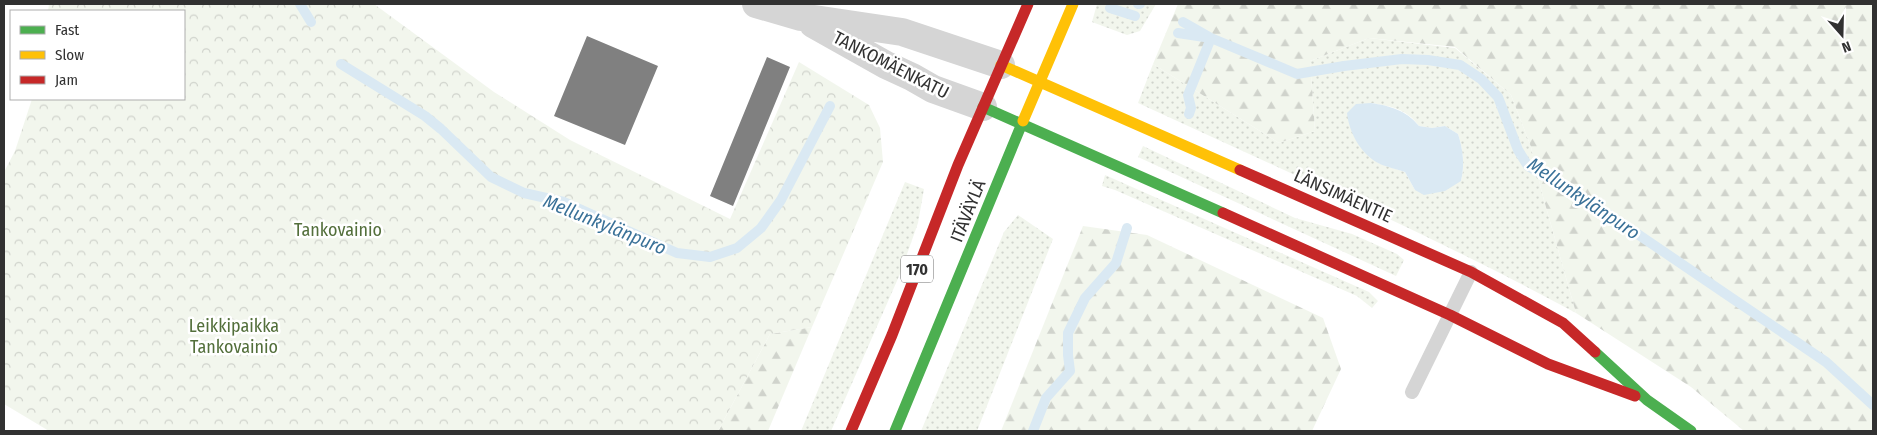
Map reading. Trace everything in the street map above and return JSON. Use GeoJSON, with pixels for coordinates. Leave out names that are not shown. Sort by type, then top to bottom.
{"type":"FeatureCollection","features":[{"type":"Feature","properties":{"kind":"main road","name":"ITÄVÄYLÄ"},"geometry":{"type":"LineString","coordinates":[[851,431],[892,335],[958,165],[1028,4]]}},
{"type":"Feature","properties":{"kind":"main road","name":"ITÄVÄYLÄ"},"geometry":{"type":"LineString","coordinates":[[895,431],[988,208],[1021,123],[1073,4]]}},
{"type":"Feature","properties":{"kind":"main road","name":"LÄNSIMÄENTIE"},"geometry":{"type":"LineString","coordinates":[[1001,65],[1471,272],[1563,323],[1646,400],[1691,431]]}},
{"type":"Feature","properties":{"kind":"main road","name":"LÄNSIMÄENTIE"},"geometry":{"type":"LineString","coordinates":[[983,107],[1251,224],[1450,315],[1548,364],[1646,400]]}},
{"type":"Feature","properties":{"kind":"street","name":"TANKOMÄENKATU"},"geometry":{"type":"LineString","coordinates":[[756,4],[804,11],[902,32],[1001,65]]}},
{"type":"Feature","properties":{"kind":"street","name":"TANKOMÄENKATU"},"geometry":{"type":"LineString","coordinates":[[804,11],[886,65],[933,89],[983,107]]}},
{"type":"Feature","properties":{"kind":"lane"},"geometry":{"type":"LineString","coordinates":[[1412,392],[1471,272]]}},
{"type":"Feature","properties":{"kind":"green space","name":"Tankovainio"},"geometry":{"type":"Polygon","coordinates":[[[49,4],[374,4],[494,92],[570,140],[730,219],[799,62],[869,105],[880,128],[883,162],[812,327],[770,334],[718,431],[49,431],[4,404],[4,172],[15,151],[32,100],[185,100],[185,10],[48,10],[49,4]]]}},
{"type":"Feature","properties":{"kind":"green space"},"geometry":{"type":"Polygon","coordinates":[[[1097,4],[1156,4],[1140,31],[1127,35],[1092,22],[1097,4]]]}},
{"type":"Feature","properties":{"kind":"green space"},"geometry":{"type":"Polygon","coordinates":[[[1178,4],[1873,4],[1873,431],[1744,431],[1691,387],[1576,313],[1531,147],[1511,95],[1455,47],[1369,38],[1310,61],[1315,131],[1279,143],[1153,64],[1178,4]]]}},
{"type":"Feature","properties":{"kind":"green space"},"geometry":{"type":"Polygon","coordinates":[[[1369,38],[1455,48],[1511,95],[1531,147],[1576,313],[1414,231],[1138,103],[1153,64],[1279,143],[1315,131],[1310,61],[1369,38]],[[1371,103],[1356,140],[1366,153],[1378,163],[1405,172],[1415,190],[1461,181],[1463,157],[1458,134],[1445,126],[1432,128],[1419,126],[1404,112],[1371,103]]]}},
{"type":"Feature","properties":{"kind":"green space"},"geometry":{"type":"Polygon","coordinates":[[[1143,146],[1295,218],[1352,234],[1397,254],[1404,260],[1396,276],[1138,157],[1143,146]]]}},
{"type":"Feature","properties":{"kind":"green space"},"geometry":{"type":"Polygon","coordinates":[[[1105,175],[1369,292],[1378,301],[1372,308],[1357,296],[1102,186],[1105,175]]]}},
{"type":"Feature","properties":{"kind":"green space"},"geometry":{"type":"Polygon","coordinates":[[[905,182],[924,189],[918,223],[900,274],[831,431],[801,431],[905,182]]]}},
{"type":"Feature","properties":{"kind":"green space"},"geometry":{"type":"Polygon","coordinates":[[[1018,215],[1053,239],[977,431],[921,431],[1004,232],[1018,215]]]}},
{"type":"Feature","properties":{"kind":"green space"},"geometry":{"type":"Polygon","coordinates":[[[1083,226],[1147,235],[1323,318],[1341,369],[1312,431],[1001,431],[1083,226]]]}},
{"type":"Feature","properties":{"kind":"green space"},"geometry":{"type":"Polygon","coordinates":[[[812,327],[768,431],[718,431],[770,334],[812,327]]]}},
{"type":"Feature","properties":{"kind":"shaded area"},"geometry":{"type":"Polygon","coordinates":[[[1371,103],[1403,112],[1419,126],[1432,128],[1445,126],[1458,134],[1463,157],[1461,181],[1445,191],[1424,195],[1415,190],[1405,172],[1378,163],[1366,154],[1353,135],[1347,113],[1356,104],[1371,103]]]}},
{"type":"Feature","properties":{"kind":"building"},"geometry":{"type":"Polygon","coordinates":[[[587,36],[658,66],[625,145],[554,116],[587,36]]]}},
{"type":"Feature","properties":{"kind":"building"},"geometry":{"type":"Polygon","coordinates":[[[767,57],[790,67],[733,206],[710,196],[767,57]]]}},
{"type":"Feature","properties":{"kind":"waterway","name":"Mellunkylänpuro"},"geometry":{"type":"LineString","coordinates":[[300,4],[311,22]]}},
{"type":"Feature","properties":{"kind":"waterway","name":"Mellunkylänpuro"},"geometry":{"type":"LineString","coordinates":[[1110,8],[1135,16]]}},
{"type":"Feature","properties":{"kind":"waterway","name":"Mellunkylänpuro"},"geometry":{"type":"LineString","coordinates":[[1183,22],[1211,38],[1297,74],[1402,59],[1428,60],[1460,65],[1481,79],[1498,97],[1518,150],[1528,166],[1608,214],[1826,362],[1873,405]]}},
{"type":"Feature","properties":{"kind":"waterway"},"geometry":{"type":"LineString","coordinates":[[1178,33],[1211,38],[1188,95],[1191,108],[1189,114]]}},
{"type":"Feature","properties":{"kind":"waterway","name":"Mellunkylänpuro"},"geometry":{"type":"LineString","coordinates":[[341,64],[425,116],[491,177],[524,193],[564,202],[677,253],[710,257],[737,248],[761,228],[781,200],[830,106]]}},
{"type":"Feature","properties":{"kind":"waterway"},"geometry":{"type":"LineString","coordinates":[[1033,431],[1046,398],[1070,371],[1068,333],[1085,298],[1116,263],[1127,228]]}},
{"type":"Feature","properties":{"kind":"traffic: fast"},"geometry":{"type":"LineString","coordinates":[[983,107],[1223,213]]}},
{"type":"Feature","properties":{"kind":"traffic: fast"},"geometry":{"type":"LineString","coordinates":[[895,431],[1023,121]]}},
{"type":"Feature","properties":{"kind":"traffic: fast"},"geometry":{"type":"LineString","coordinates":[[1595,352],[1647,400],[1691,431]]}},
{"type":"Feature","properties":{"kind":"traffic: slow"},"geometry":{"type":"LineString","coordinates":[[1023,121],[1073,4]]}},
{"type":"Feature","properties":{"kind":"traffic: slow"},"geometry":{"type":"LineString","coordinates":[[1001,65],[1240,170]]}},
{"type":"Feature","properties":{"kind":"traffic: jam"},"geometry":{"type":"LineString","coordinates":[[851,431],[892,335],[958,165],[1028,4]]}},
{"type":"Feature","properties":{"kind":"traffic: jam"},"geometry":{"type":"LineString","coordinates":[[1240,170],[1471,272],[1563,323],[1595,352]]}},
{"type":"Feature","properties":{"kind":"traffic: jam"},"geometry":{"type":"LineString","coordinates":[[1223,213],[1450,315],[1548,364],[1635,396]]}},
{"type":"Feature","properties":{"kind":"park label","name":"Leikkipaikka Tankovainio"},"geometry":{"type":"Point","coordinates":[234,336]}}]}
